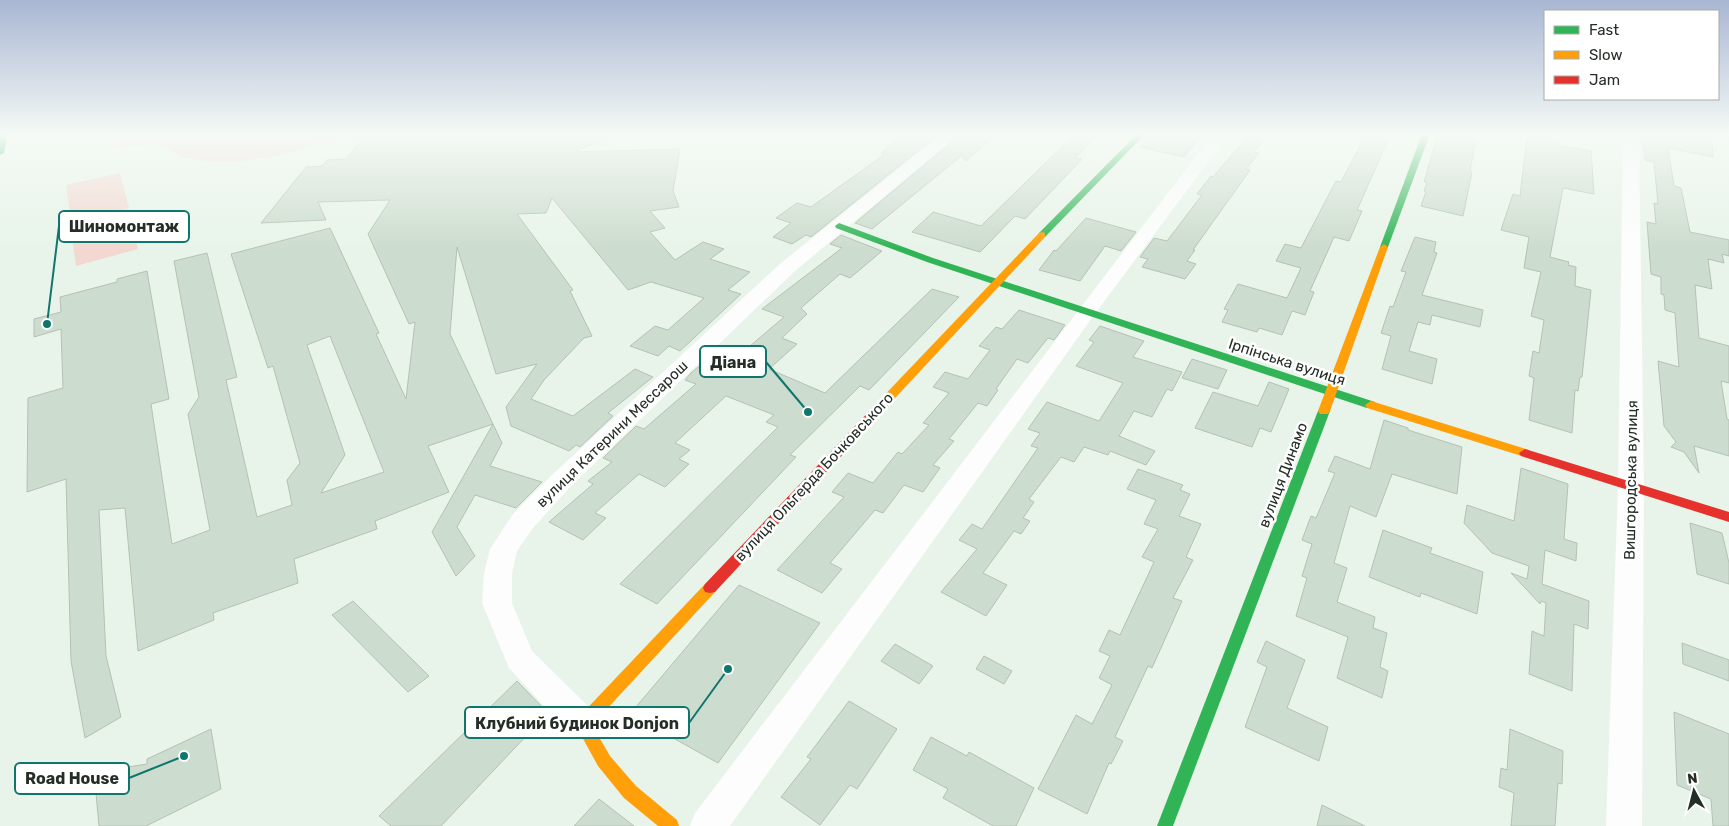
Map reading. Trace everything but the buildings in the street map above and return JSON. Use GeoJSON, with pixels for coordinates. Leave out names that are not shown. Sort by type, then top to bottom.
{"type":"FeatureCollection","features":[{"type":"Feature","properties":{"kind":"street","name":"вулиця Катерини Мессарош"},"geometry":{"type":"LineString","coordinates":[[583,724],[520,660],[497,603],[498,573],[504,549],[523,521],[623,421],[788,268],[904,173]]}},
{"type":"Feature","properties":{"kind":"street","name":"вулиця Ольгерда Бочковського"},"geometry":{"type":"LineString","coordinates":[[583,724],[997,281],[1103,173]]}},
{"type":"Feature","properties":{"kind":"street"},"geometry":{"type":"LineString","coordinates":[[708,826],[1192,173]]}},
{"type":"Feature","properties":{"kind":"street","name":"вулиця Динамо"},"geometry":{"type":"LineString","coordinates":[[1165,826],[1331,392],[1412,173]]}},
{"type":"Feature","properties":{"kind":"street","name":"Вишгородська вулиця"},"geometry":{"type":"LineString","coordinates":[[1624,826],[1631,487],[1631,173]]}},
{"type":"Feature","properties":{"kind":"street","name":"Ірпінська вулиця"},"geometry":{"type":"LineString","coordinates":[[839,226],[930,260],[1331,392],[1729,517]]}},
{"type":"Feature","properties":{"kind":"street"},"geometry":{"type":"LineString","coordinates":[[583,724],[604,762],[624,784],[671,826]]}},
{"type":"Feature","properties":{"kind":"shaded area"},"geometry":{"type":"Polygon","coordinates":[[[120,173],[129,208],[71,222],[66,185],[120,173]]]}},
{"type":"Feature","properties":{"kind":"shaded area"},"geometry":{"type":"Polygon","coordinates":[[[128,209],[138,249],[76,266],[70,223],[128,209]]]}},
{"type":"Feature","properties":{"kind":"traffic: fast"},"geometry":{"type":"LineString","coordinates":[[1042,235],[1103,173]]}},
{"type":"Feature","properties":{"kind":"traffic: fast"},"geometry":{"type":"LineString","coordinates":[[1384,247],[1412,173]]}},
{"type":"Feature","properties":{"kind":"traffic: fast"},"geometry":{"type":"LineString","coordinates":[[839,226],[930,260],[1371,405]]}},
{"type":"Feature","properties":{"kind":"traffic: fast"},"geometry":{"type":"LineString","coordinates":[[1165,826],[1324,411]]}},
{"type":"Feature","properties":{"kind":"traffic: slow"},"geometry":{"type":"LineString","coordinates":[[880,407],[1042,235]]}},
{"type":"Feature","properties":{"kind":"traffic: slow"},"geometry":{"type":"LineString","coordinates":[[1324,411],[1384,247]]}},
{"type":"Feature","properties":{"kind":"traffic: slow"},"geometry":{"type":"LineString","coordinates":[[1371,405],[1525,453]]}},
{"type":"Feature","properties":{"kind":"traffic: slow"},"geometry":{"type":"LineString","coordinates":[[671,826],[630,792],[604,761],[583,724],[710,588]]}},
{"type":"Feature","properties":{"kind":"traffic: jam"},"geometry":{"type":"LineString","coordinates":[[710,588],[880,407]]}},
{"type":"Feature","properties":{"kind":"traffic: jam"},"geometry":{"type":"LineString","coordinates":[[1525,453],[1729,517]]}},
{"type":"Feature","properties":{"kind":"place","name":"Шиномонтаж"},"geometry":{"type":"Point","coordinates":[47,324]}},
{"type":"Feature","properties":{"kind":"place","name":"Діана"},"geometry":{"type":"Point","coordinates":[808,412]}},
{"type":"Feature","properties":{"kind":"place","name":"Клубний будинок Donjon"},"geometry":{"type":"Point","coordinates":[728,669]}},
{"type":"Feature","properties":{"kind":"place","name":"Road House"},"geometry":{"type":"Point","coordinates":[184,756]}}]}
